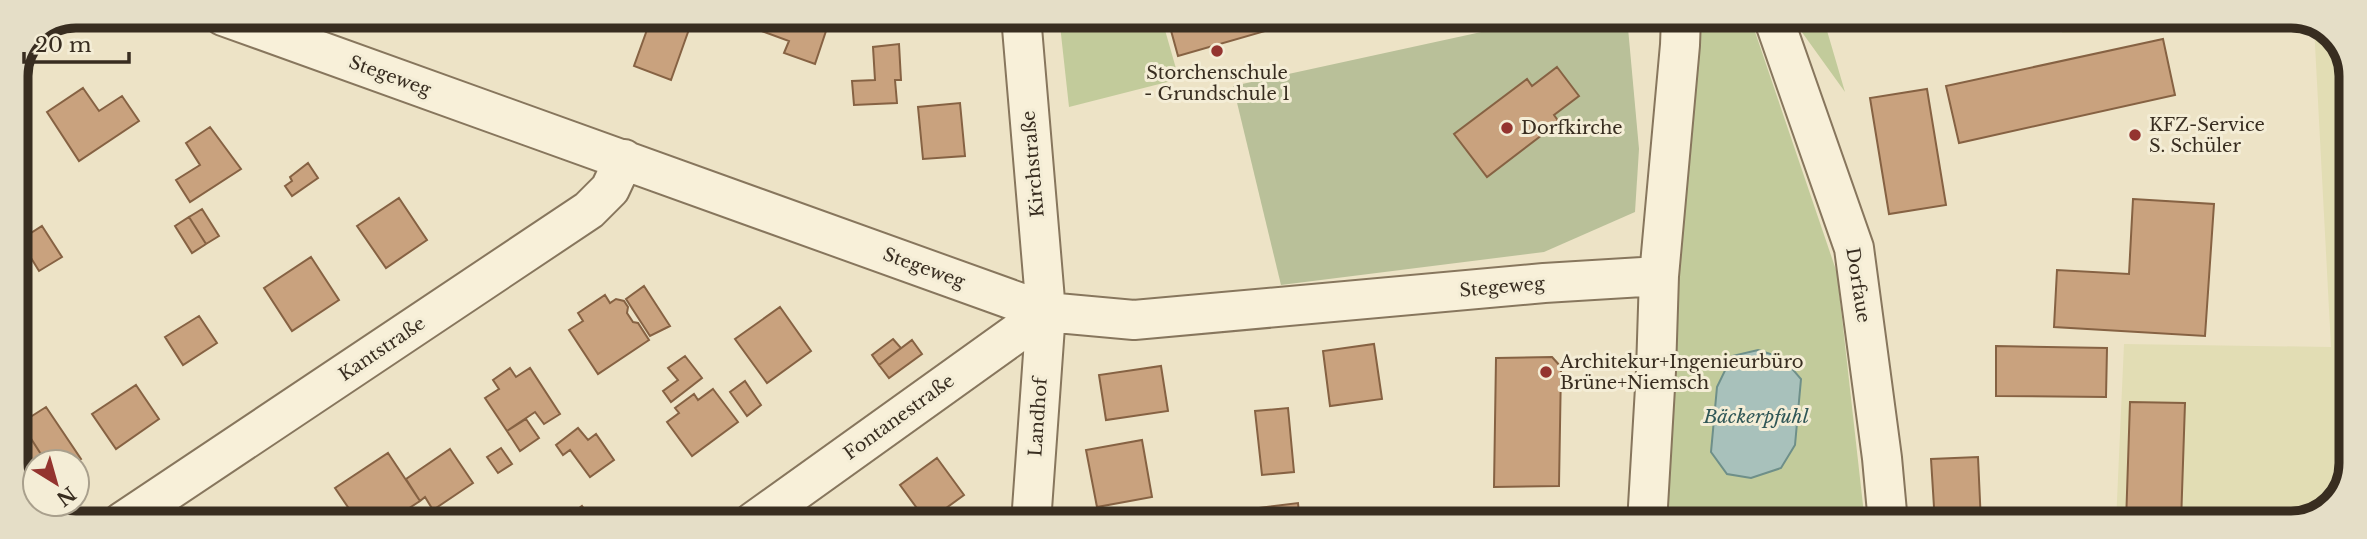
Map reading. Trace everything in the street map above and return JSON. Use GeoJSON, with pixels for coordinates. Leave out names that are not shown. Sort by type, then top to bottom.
{"type":"FeatureCollection","features":[{"type":"Feature","properties":{"kind":"street","name":"Stegeweg"},"geometry":{"type":"LineString","coordinates":[[257,28],[1046,312],[1135,320],[1544,283],[1659,276]]}},
{"type":"Feature","properties":{"kind":"street","name":"Kirchstraße"},"geometry":{"type":"LineString","coordinates":[[1022,28],[1046,312]]}},
{"type":"Feature","properties":{"kind":"street"},"geometry":{"type":"LineString","coordinates":[[1648,511],[1659,276],[1681,28]]}},
{"type":"Feature","properties":{"kind":"street","name":"Dorfaue"},"geometry":{"type":"LineString","coordinates":[[1777,28],[1854,248],[1887,511]]}},
{"type":"Feature","properties":{"kind":"street","name":"Kantstraße"},"geometry":{"type":"LineString","coordinates":[[138,511],[589,210],[610,189],[624,159]]}},
{"type":"Feature","properties":{"kind":"street","name":"Fontanestraße"},"geometry":{"type":"LineString","coordinates":[[768,511],[1046,312]]}},
{"type":"Feature","properties":{"kind":"street","name":"Landhof"},"geometry":{"type":"LineString","coordinates":[[1032,511],[1046,312]]}},
{"type":"Feature","properties":{"kind":"shaded area"},"geometry":{"type":"Polygon","coordinates":[[[2061,28],[2242,28],[2062,33],[2061,28]]]}},
{"type":"Feature","properties":{"kind":"shaded area"},"geometry":{"type":"Polygon","coordinates":[[[2314,34],[2333,52],[2339,73],[2339,463],[2333,487],[2315,505],[2297,511],[2117,511],[2124,344],[2331,347],[2314,34]]]}},
{"type":"Feature","properties":{"kind":"green space"},"geometry":{"type":"Polygon","coordinates":[[[1060,28],[1164,28],[1179,79],[1069,107],[1060,28]]]}},
{"type":"Feature","properties":{"kind":"green space"},"geometry":{"type":"Polygon","coordinates":[[[1499,28],[1628,28],[1639,149],[1635,212],[1544,252],[1281,285],[1233,86],[1499,28]]]}},
{"type":"Feature","properties":{"kind":"green space"},"geometry":{"type":"Polygon","coordinates":[[[1692,28],[1754,28],[1837,273],[1864,511],[1665,511],[1692,28]],[[1732,356],[1717,387],[1711,452],[1795,445],[1801,379],[1783,358],[1732,356]]]}},
{"type":"Feature","properties":{"kind":"green space"},"geometry":{"type":"Polygon","coordinates":[[[1799,28],[1826,28],[1845,92],[1799,28]]]}},
{"type":"Feature","properties":{"kind":"water","name":"Bäckerpfuhl"},"geometry":{"type":"Polygon","coordinates":[[[1758,350],[1783,358],[1801,379],[1795,445],[1781,468],[1751,478],[1727,474],[1711,452],[1717,387],[1732,356],[1758,350]]]}},
{"type":"Feature","properties":{"kind":"building"},"geometry":{"type":"Polygon","coordinates":[[[648,28],[689,28],[671,80],[634,66],[648,28]]]}},
{"type":"Feature","properties":{"kind":"building"},"geometry":{"type":"Polygon","coordinates":[[[753,28],[827,28],[815,64],[784,53],[789,41],[753,28]]]}},
{"type":"Feature","properties":{"kind":"building"},"geometry":{"type":"Polygon","coordinates":[[[1170,28],[1275,28],[1178,56],[1170,28]]]}},
{"type":"Feature","properties":{"kind":"building"},"geometry":{"type":"Polygon","coordinates":[[[2163,39],[2175,95],[1959,143],[1946,86],[2163,39]]]}},
{"type":"Feature","properties":{"kind":"building"},"geometry":{"type":"Polygon","coordinates":[[[899,44],[901,80],[895,80],[897,103],[854,105],[852,81],[875,80],[873,47],[899,44]]]}},
{"type":"Feature","properties":{"kind":"building","name":"Dorfkirche"},"geometry":{"type":"Polygon","coordinates":[[[1557,67],[1579,96],[1554,115],[1559,122],[1487,177],[1454,134],[1527,79],[1532,86],[1557,67]]]}},
{"type":"Feature","properties":{"kind":"building"},"geometry":{"type":"Polygon","coordinates":[[[83,88],[99,111],[122,96],[139,121],[79,161],[47,112],[83,88]]]}},
{"type":"Feature","properties":{"kind":"building"},"geometry":{"type":"Polygon","coordinates":[[[1927,89],[1946,205],[1889,214],[1870,98],[1927,89]]]}},
{"type":"Feature","properties":{"kind":"building"},"geometry":{"type":"Polygon","coordinates":[[[960,103],[965,156],[923,159],[918,107],[960,103]]]}},
{"type":"Feature","properties":{"kind":"building"},"geometry":{"type":"Polygon","coordinates":[[[210,127],[241,169],[190,202],[176,180],[200,165],[186,143],[210,127]]]}},
{"type":"Feature","properties":{"kind":"building"},"geometry":{"type":"Polygon","coordinates":[[[308,163],[318,178],[292,196],[285,186],[292,181],[290,177],[308,163]]]}},
{"type":"Feature","properties":{"kind":"building"},"geometry":{"type":"Polygon","coordinates":[[[399,198],[427,240],[386,268],[357,226],[399,198]]]}},
{"type":"Feature","properties":{"kind":"building","name":"KFZ-Service S. Schüler"},"geometry":{"type":"Polygon","coordinates":[[[2133,199],[2214,204],[2205,336],[2054,327],[2057,270],[2129,274],[2133,199]]]}},
{"type":"Feature","properties":{"kind":"building"},"geometry":{"type":"Polygon","coordinates":[[[202,209],[219,236],[206,244],[189,217],[202,209]]]}},
{"type":"Feature","properties":{"kind":"building"},"geometry":{"type":"Polygon","coordinates":[[[189,217],[206,244],[192,253],[175,226],[189,217]]]}},
{"type":"Feature","properties":{"kind":"building"},"geometry":{"type":"Polygon","coordinates":[[[42,226],[62,257],[39,271],[28,253],[28,235],[42,226]]]}},
{"type":"Feature","properties":{"kind":"building"},"geometry":{"type":"Polygon","coordinates":[[[311,257],[339,300],[292,331],[264,288],[311,257]]]}},
{"type":"Feature","properties":{"kind":"building"},"geometry":{"type":"Polygon","coordinates":[[[644,286],[670,326],[650,336],[626,299],[644,286]]]}},
{"type":"Feature","properties":{"kind":"building"},"geometry":{"type":"Polygon","coordinates":[[[605,295],[610,303],[616,299],[624,301],[628,307],[627,313],[633,322],[638,323],[649,340],[598,374],[569,330],[583,321],[578,313],[605,295]]]}},
{"type":"Feature","properties":{"kind":"building"},"geometry":{"type":"Polygon","coordinates":[[[780,307],[811,351],[767,383],[735,339],[780,307]]]}},
{"type":"Feature","properties":{"kind":"building"},"geometry":{"type":"Polygon","coordinates":[[[199,316],[217,343],[183,365],[165,337],[199,316]]]}},
{"type":"Feature","properties":{"kind":"building"},"geometry":{"type":"Polygon","coordinates":[[[893,339],[901,348],[879,365],[872,355],[893,339]]]}},
{"type":"Feature","properties":{"kind":"building"},"geometry":{"type":"Polygon","coordinates":[[[912,340],[922,354],[889,378],[879,365],[912,340]]]}},
{"type":"Feature","properties":{"kind":"building"},"geometry":{"type":"Polygon","coordinates":[[[1374,344],[1382,399],[1330,406],[1323,351],[1374,344]]]}},
{"type":"Feature","properties":{"kind":"building"},"geometry":{"type":"Polygon","coordinates":[[[1996,346],[2107,348],[2106,397],[1996,396],[1996,346]]]}},
{"type":"Feature","properties":{"kind":"building"},"geometry":{"type":"Polygon","coordinates":[[[685,356],[702,378],[671,402],[663,391],[678,380],[668,368],[685,356]]]}},
{"type":"Feature","properties":{"kind":"building"},"geometry":{"type":"Polygon","coordinates":[[[1552,357],[1561,367],[1559,486],[1494,487],[1496,358],[1552,357]]]}},
{"type":"Feature","properties":{"kind":"building"},"geometry":{"type":"Polygon","coordinates":[[[1161,366],[1168,411],[1106,420],[1099,375],[1161,366]]]}},
{"type":"Feature","properties":{"kind":"building"},"geometry":{"type":"Polygon","coordinates":[[[510,368],[516,377],[530,368],[560,414],[544,424],[535,412],[507,431],[485,398],[499,389],[493,380],[510,368]]]}},
{"type":"Feature","properties":{"kind":"building"},"geometry":{"type":"Polygon","coordinates":[[[745,381],[761,405],[747,416],[730,392],[745,381]]]}},
{"type":"Feature","properties":{"kind":"building"},"geometry":{"type":"Polygon","coordinates":[[[136,385],[159,419],[116,449],[92,414],[136,385]]]}},
{"type":"Feature","properties":{"kind":"building"},"geometry":{"type":"Polygon","coordinates":[[[713,389],[738,422],[692,456],[667,422],[679,413],[675,408],[694,394],[698,400],[713,389]]]}},
{"type":"Feature","properties":{"kind":"building"},"geometry":{"type":"Polygon","coordinates":[[[2130,402],[2185,403],[2181,511],[2126,511],[2130,402]]]}},
{"type":"Feature","properties":{"kind":"building"},"geometry":{"type":"Polygon","coordinates":[[[46,407],[74,448],[37,448],[28,434],[28,419],[46,407]]]}},
{"type":"Feature","properties":{"kind":"building"},"geometry":{"type":"Polygon","coordinates":[[[1288,408],[1294,472],[1262,475],[1255,411],[1288,408]]]}},
{"type":"Feature","properties":{"kind":"building"},"geometry":{"type":"Polygon","coordinates":[[[526,419],[539,438],[520,451],[507,431],[526,419]]]}},
{"type":"Feature","properties":{"kind":"building"},"geometry":{"type":"Polygon","coordinates":[[[578,428],[588,440],[596,434],[614,460],[590,477],[570,450],[563,455],[556,445],[578,428]]]}},
{"type":"Feature","properties":{"kind":"building"},"geometry":{"type":"Polygon","coordinates":[[[28,434],[37,448],[28,448],[28,434]]]}},
{"type":"Feature","properties":{"kind":"building"},"geometry":{"type":"Polygon","coordinates":[[[1142,440],[1152,497],[1097,507],[1086,450],[1142,440]]]}},
{"type":"Feature","properties":{"kind":"building"},"geometry":{"type":"Polygon","coordinates":[[[501,448],[512,464],[498,473],[487,457],[501,448]]]}},
{"type":"Feature","properties":{"kind":"building"},"geometry":{"type":"Polygon","coordinates":[[[450,449],[473,483],[433,510],[425,497],[420,501],[406,479],[450,449]]]}},
{"type":"Feature","properties":{"kind":"building"},"geometry":{"type":"Polygon","coordinates":[[[388,453],[420,501],[405,511],[351,511],[335,488],[388,453]]]}},
{"type":"Feature","properties":{"kind":"building"},"geometry":{"type":"Polygon","coordinates":[[[1978,457],[1980,511],[1934,511],[1931,459],[1978,457]]]}},
{"type":"Feature","properties":{"kind":"building"},"geometry":{"type":"Polygon","coordinates":[[[937,458],[964,495],[942,511],[919,511],[900,485],[937,458]]]}},
{"type":"Feature","properties":{"kind":"building"},"geometry":{"type":"Polygon","coordinates":[[[1298,503],[1299,511],[1243,511],[1298,503]]]}},
{"type":"Feature","properties":{"kind":"building"},"geometry":{"type":"Polygon","coordinates":[[[1548,509],[1548,511],[1513,511],[1548,509]]]}},
{"type":"Feature","properties":{"kind":"place","name":"Storchenschule - Grundschule 1"},"geometry":{"type":"Point","coordinates":[1217,51]}},
{"type":"Feature","properties":{"kind":"place","name":"Dorfkirche"},"geometry":{"type":"Point","coordinates":[1507,128]}},
{"type":"Feature","properties":{"kind":"place","name":"KFZ-Service S. Schüler"},"geometry":{"type":"Point","coordinates":[2135,135]}},
{"type":"Feature","properties":{"kind":"place","name":"Architekur+Ingenieurbüro Brüne+Niemsch"},"geometry":{"type":"Point","coordinates":[1546,372]}}]}
